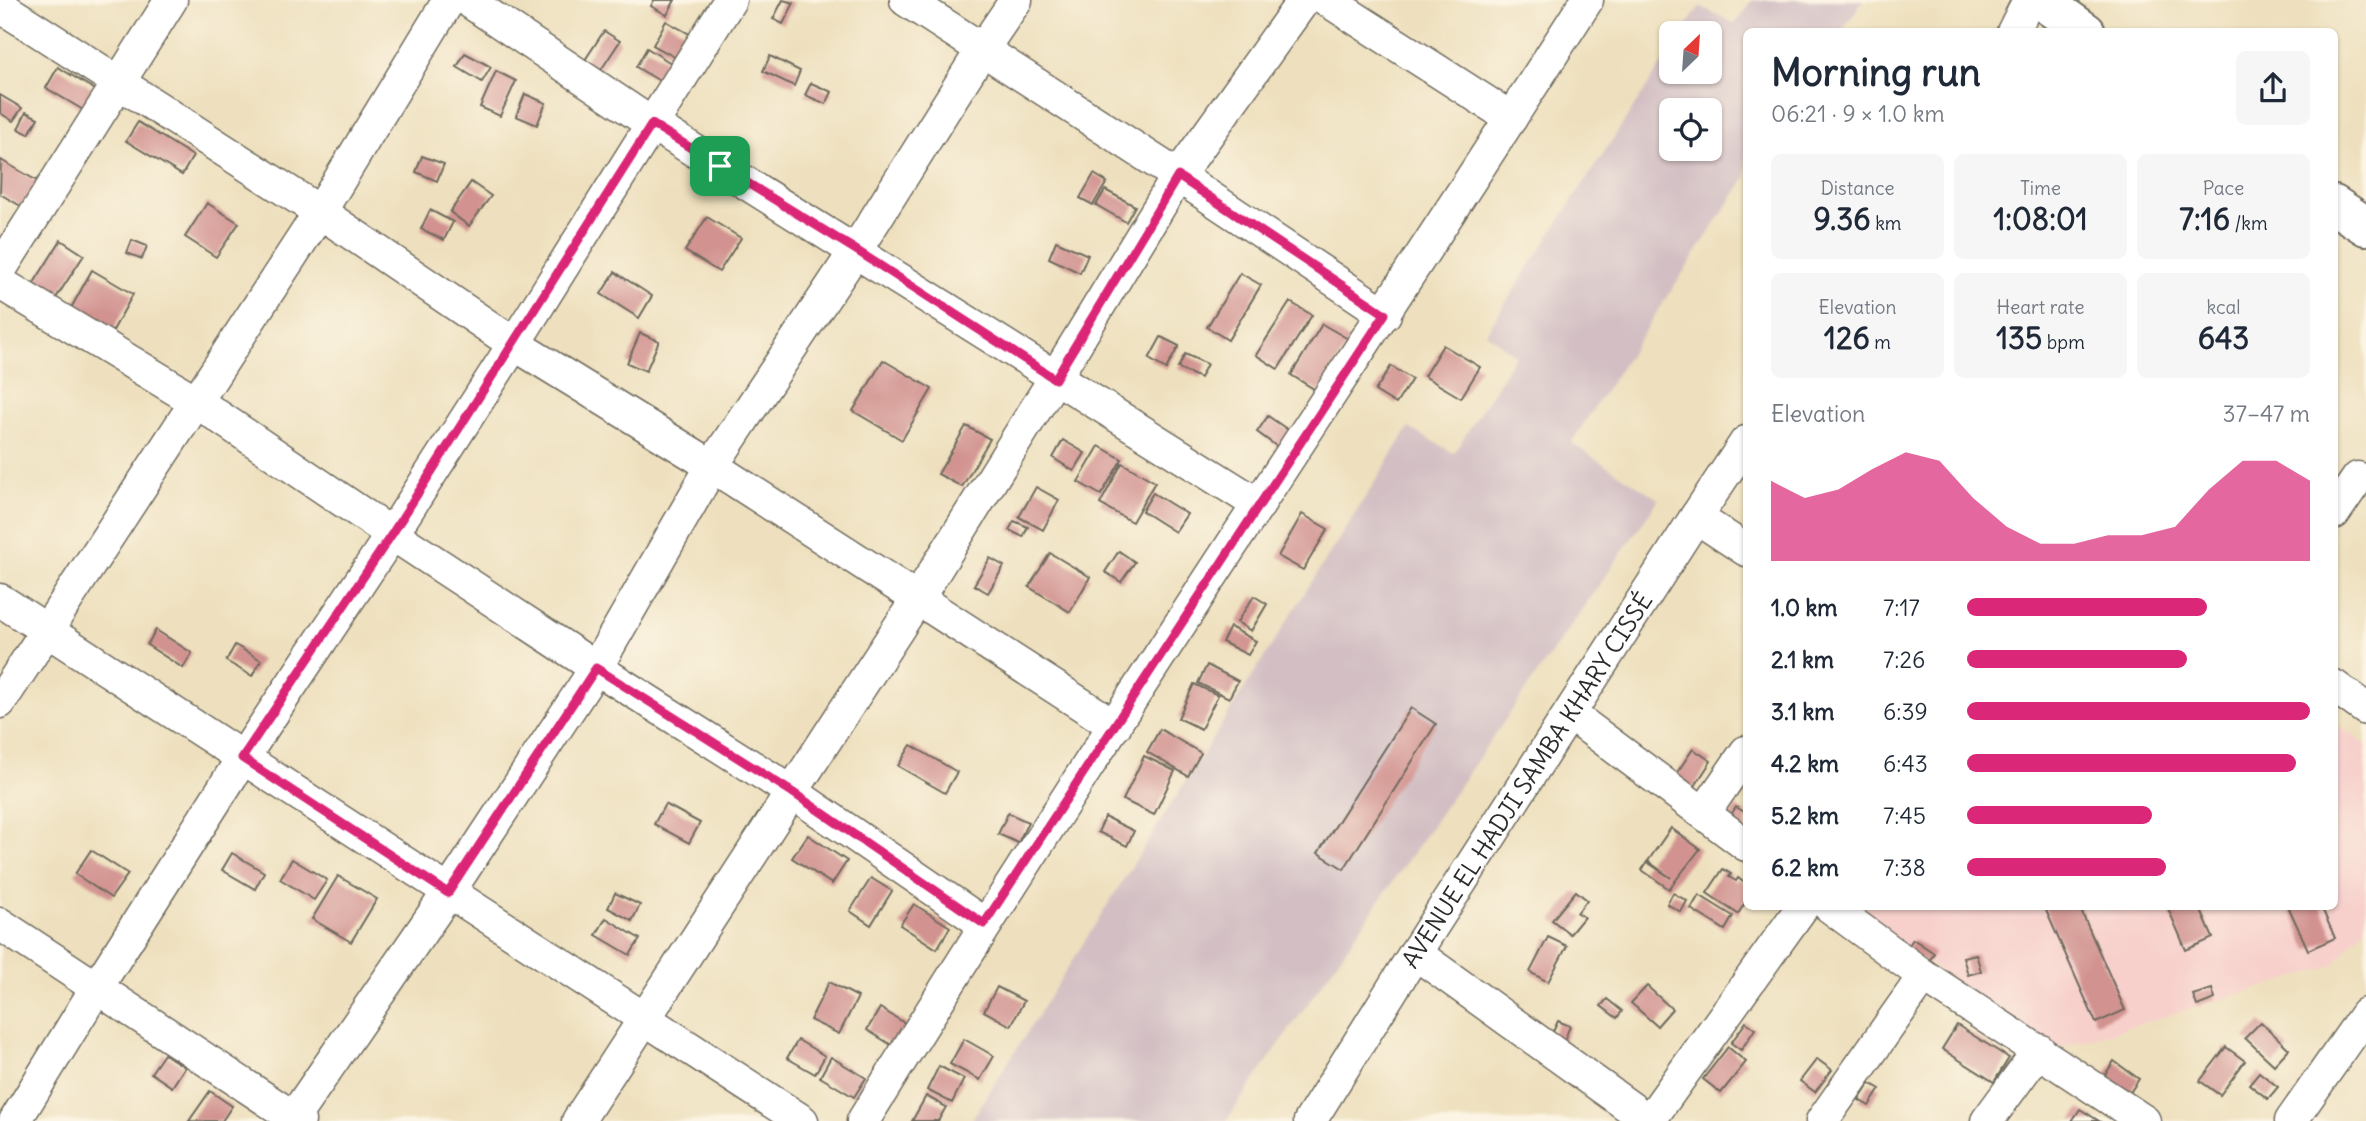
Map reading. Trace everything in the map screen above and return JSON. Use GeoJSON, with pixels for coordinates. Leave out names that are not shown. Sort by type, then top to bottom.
{"type":"FeatureCollection","features":[{"type":"Feature","properties":{"kind":"main road"},"geometry":{"type":"LineString","coordinates":[[2041,0],[2080,28]]}},
{"type":"Feature","properties":{"kind":"street"},"geometry":{"type":"LineString","coordinates":[[0,270],[171,0]]}},
{"type":"Feature","properties":{"kind":"street"},"geometry":{"type":"LineString","coordinates":[[0,702],[320,212],[449,0]]}},
{"type":"Feature","properties":{"kind":"street"},"geometry":{"type":"LineString","coordinates":[[467,0],[652,124],[1259,505]]}},
{"type":"Feature","properties":{"kind":"street"},"geometry":{"type":"LineString","coordinates":[[15,1121],[242,758],[392,534],[730,0]]}},
{"type":"Feature","properties":{"kind":"street"},"geometry":{"type":"LineString","coordinates":[[906,0],[1385,314]]}},
{"type":"Feature","properties":{"kind":"street"},"geometry":{"type":"LineString","coordinates":[[0,924],[295,1120],[596,668],[712,466],[856,250],[1016,0]]}},
{"type":"Feature","properties":{"kind":"street"},"geometry":{"type":"LineString","coordinates":[[578,1121],[918,598],[1178,176],[1304,0]]}},
{"type":"Feature","properties":{"kind":"street"},"geometry":{"type":"LineString","coordinates":[[1326,0],[1511,118]]}},
{"type":"Feature","properties":{"kind":"street"},"geometry":{"type":"LineString","coordinates":[[863,1121],[984,924],[1385,314],[1587,0]]}},
{"type":"Feature","properties":{"kind":"street"},"geometry":{"type":"LineString","coordinates":[[2015,28],[2029,0]]}},
{"type":"Feature","properties":{"kind":"street"},"geometry":{"type":"LineString","coordinates":[[0,6],[320,212],[514,344],[712,466],[1115,726]]}},
{"type":"Feature","properties":{"kind":"street"},"geometry":{"type":"LineString","coordinates":[[0,284],[197,402],[596,668],[792,792],[984,924]]}},
{"type":"Feature","properties":{"kind":"street","name":"AVENUE EL HADJI SAMBA KHARY CISSÉ"},"geometry":{"type":"LineString","coordinates":[[1310,1121],[1415,953],[1743,446]]}},
{"type":"Feature","properties":{"kind":"street"},"geometry":{"type":"LineString","coordinates":[[2338,505],[2353,475]]}},
{"type":"Feature","properties":{"kind":"street"},"geometry":{"type":"LineString","coordinates":[[1696,517],[1743,548]]}},
{"type":"Feature","properties":{"kind":"street"},"geometry":{"type":"LineString","coordinates":[[0,600],[802,1121]]}},
{"type":"Feature","properties":{"kind":"street"},"geometry":{"type":"LineString","coordinates":[[2338,689],[2366,709]]}},
{"type":"Feature","properties":{"kind":"street"},"geometry":{"type":"LineString","coordinates":[[1570,714],[1743,843]]}},
{"type":"Feature","properties":{"kind":"street"},"geometry":{"type":"LineString","coordinates":[[1704,813],[1743,756]]}},
{"type":"Feature","properties":{"kind":"street"},"geometry":{"type":"LineString","coordinates":[[1415,953],[1649,1121],[1799,910]]}},
{"type":"Feature","properties":{"kind":"street"},"geometry":{"type":"LineString","coordinates":[[1834,910],[1924,976],[2144,1121]]}},
{"type":"Feature","properties":{"kind":"street"},"geometry":{"type":"LineString","coordinates":[[1822,1121],[1924,976]]}},
{"type":"Feature","properties":{"kind":"street"},"geometry":{"type":"LineString","coordinates":[[2291,1121],[2366,1014]]}},
{"type":"Feature","properties":{"kind":"street"},"geometry":{"type":"LineString","coordinates":[[1987,1121],[2039,1050]]}},
{"type":"Feature","properties":{"kind":"shaded area"},"geometry":{"type":"Polygon","coordinates":[[[1752,0],[1863,0],[1844,28],[1743,28],[1743,182],[1571,443],[1659,499],[1226,1121],[971,1121],[1409,428],[1454,453],[1516,355],[1486,333],[1659,68],[1659,84],[1722,84],[1722,21],[1690,21],[1700,6],[1735,24],[1752,0]]]}},
{"type":"Feature","properties":{"kind":"shaded area"},"geometry":{"type":"Polygon","coordinates":[[[2338,725],[2366,745],[2366,925],[2333,966],[2049,1051],[1855,910],[2338,910],[2338,725]]]}},
{"type":"Feature","properties":{"kind":"building"},"geometry":{"type":"Polygon","coordinates":[[[654,0],[675,0],[667,15],[651,6],[654,0]]]}},
{"type":"Feature","properties":{"kind":"building"},"geometry":{"type":"Polygon","coordinates":[[[783,0],[794,3],[783,24],[773,19],[783,0]]]}},
{"type":"Feature","properties":{"kind":"building"},"geometry":{"type":"Polygon","coordinates":[[[666,21],[702,41],[689,65],[653,45],[666,21]]]}},
{"type":"Feature","properties":{"kind":"building"},"geometry":{"type":"Polygon","coordinates":[[[604,31],[620,41],[599,73],[583,63],[604,31]]]}},
{"type":"Feature","properties":{"kind":"building"},"geometry":{"type":"Polygon","coordinates":[[[647,48],[674,65],[663,83],[636,67],[647,48]]]}},
{"type":"Feature","properties":{"kind":"building"},"geometry":{"type":"Polygon","coordinates":[[[465,53],[491,67],[482,82],[457,67],[465,53]]]}},
{"type":"Feature","properties":{"kind":"building"},"geometry":{"type":"Polygon","coordinates":[[[770,56],[800,71],[794,86],[763,71],[770,56]]]}},
{"type":"Feature","properties":{"kind":"building"},"geometry":{"type":"Polygon","coordinates":[[[58,67],[102,94],[90,114],[46,88],[58,67]]]}},
{"type":"Feature","properties":{"kind":"building"},"geometry":{"type":"Polygon","coordinates":[[[496,71],[516,81],[500,116],[480,107],[496,71]]]}},
{"type":"Feature","properties":{"kind":"building"},"geometry":{"type":"Polygon","coordinates":[[[811,83],[832,92],[826,104],[805,95],[811,83]]]}},
{"type":"Feature","properties":{"kind":"building"},"geometry":{"type":"Polygon","coordinates":[[[525,94],[546,103],[537,125],[516,116],[525,94]]]}},
{"type":"Feature","properties":{"kind":"building"},"geometry":{"type":"Polygon","coordinates":[[[0,95],[22,108],[13,121],[0,113],[0,95]]]}},
{"type":"Feature","properties":{"kind":"building"},"geometry":{"type":"Polygon","coordinates":[[[26,112],[38,118],[29,134],[18,129],[26,112]]]}},
{"type":"Feature","properties":{"kind":"building"},"geometry":{"type":"Polygon","coordinates":[[[138,122],[193,156],[182,175],[126,141],[138,122]]]}},
{"type":"Feature","properties":{"kind":"building"},"geometry":{"type":"Polygon","coordinates":[[[422,156],[444,164],[437,181],[416,172],[422,156]]]}},
{"type":"Feature","properties":{"kind":"building"},"geometry":{"type":"Polygon","coordinates":[[[1,160],[46,186],[31,212],[0,194],[1,160]]]}},
{"type":"Feature","properties":{"kind":"building"},"geometry":{"type":"Polygon","coordinates":[[[1094,174],[1107,182],[1093,205],[1080,198],[1094,174]]]}},
{"type":"Feature","properties":{"kind":"building"},"geometry":{"type":"Polygon","coordinates":[[[471,182],[491,196],[469,226],[450,212],[471,182]]]}},
{"type":"Feature","properties":{"kind":"building"},"geometry":{"type":"Polygon","coordinates":[[[1105,190],[1135,206],[1126,222],[1096,205],[1105,190]]]}},
{"type":"Feature","properties":{"kind":"building"},"geometry":{"type":"Polygon","coordinates":[[[207,203],[239,223],[216,257],[185,237],[207,203]]]}},
{"type":"Feature","properties":{"kind":"building"},"geometry":{"type":"Polygon","coordinates":[[[430,210],[453,222],[444,240],[421,229],[430,210]]]}},
{"type":"Feature","properties":{"kind":"building"},"geometry":{"type":"Polygon","coordinates":[[[707,217],[741,238],[719,272],[685,251],[707,217]]]}},
{"type":"Feature","properties":{"kind":"building"},"geometry":{"type":"Polygon","coordinates":[[[61,240],[84,255],[54,301],[32,286],[61,240]]]}},
{"type":"Feature","properties":{"kind":"building"},"geometry":{"type":"Polygon","coordinates":[[[132,240],[147,246],[142,259],[127,253],[132,240]]]}},
{"type":"Feature","properties":{"kind":"building"},"geometry":{"type":"Polygon","coordinates":[[[1056,241],[1088,255],[1080,273],[1049,258],[1056,241]]]}},
{"type":"Feature","properties":{"kind":"building"},"geometry":{"type":"Polygon","coordinates":[[[92,270],[133,294],[111,334],[70,310],[92,270]]]}},
{"type":"Feature","properties":{"kind":"building"},"geometry":{"type":"Polygon","coordinates":[[[615,272],[652,296],[639,318],[601,294],[615,272]]]}},
{"type":"Feature","properties":{"kind":"building"},"geometry":{"type":"Polygon","coordinates":[[[1240,273],[1261,285],[1228,340],[1207,327],[1240,273]]]}},
{"type":"Feature","properties":{"kind":"building"},"geometry":{"type":"Polygon","coordinates":[[[1290,302],[1312,315],[1278,369],[1256,355],[1290,302]]]}},
{"type":"Feature","properties":{"kind":"building"},"geometry":{"type":"Polygon","coordinates":[[[1322,324],[1350,340],[1319,392],[1291,375],[1322,324]]]}},
{"type":"Feature","properties":{"kind":"building"},"geometry":{"type":"Polygon","coordinates":[[[640,333],[659,341],[646,371],[627,363],[640,333]]]}},
{"type":"Feature","properties":{"kind":"building"},"geometry":{"type":"Polygon","coordinates":[[[1161,337],[1179,346],[1166,369],[1149,359],[1161,337]]]}},
{"type":"Feature","properties":{"kind":"building"},"geometry":{"type":"Polygon","coordinates":[[[1443,345],[1480,367],[1461,398],[1424,376],[1443,345]]]}},
{"type":"Feature","properties":{"kind":"building"},"geometry":{"type":"Polygon","coordinates":[[[1185,354],[1207,364],[1200,378],[1178,368],[1185,354]]]}},
{"type":"Feature","properties":{"kind":"building"},"geometry":{"type":"Polygon","coordinates":[[[883,360],[932,389],[902,440],[853,411],[883,360]]]}},
{"type":"Feature","properties":{"kind":"building"},"geometry":{"type":"Polygon","coordinates":[[[1391,366],[1412,379],[1396,404],[1375,391],[1391,366]]]}},
{"type":"Feature","properties":{"kind":"building"},"geometry":{"type":"Polygon","coordinates":[[[1268,416],[1291,432],[1279,448],[1257,432],[1268,416]]]}},
{"type":"Feature","properties":{"kind":"building"},"geometry":{"type":"Polygon","coordinates":[[[966,426],[990,439],[962,487],[938,474],[966,426]]]}},
{"type":"Feature","properties":{"kind":"building"},"geometry":{"type":"Polygon","coordinates":[[[1063,440],[1085,453],[1074,471],[1053,458],[1063,440]]]}},
{"type":"Feature","properties":{"kind":"building"},"geometry":{"type":"Polygon","coordinates":[[[1099,446],[1122,459],[1101,495],[1078,482],[1099,446]]]}},
{"type":"Feature","properties":{"kind":"building"},"geometry":{"type":"Polygon","coordinates":[[[1122,463],[1155,482],[1132,522],[1100,504],[1122,463]]]}},
{"type":"Feature","properties":{"kind":"building"},"geometry":{"type":"Polygon","coordinates":[[[1036,487],[1059,500],[1043,530],[1019,517],[1036,487]]]}},
{"type":"Feature","properties":{"kind":"building"},"geometry":{"type":"Polygon","coordinates":[[[1153,493],[1187,514],[1175,532],[1142,511],[1153,493]]]}},
{"type":"Feature","properties":{"kind":"building"},"geometry":{"type":"Polygon","coordinates":[[[1302,514],[1328,529],[1303,570],[1278,556],[1302,514]]]}},
{"type":"Feature","properties":{"kind":"building"},"geometry":{"type":"Polygon","coordinates":[[[1014,521],[1028,527],[1023,537],[1009,530],[1014,521]]]}},
{"type":"Feature","properties":{"kind":"building"},"geometry":{"type":"Polygon","coordinates":[[[1119,551],[1135,562],[1121,582],[1105,572],[1119,551]]]}},
{"type":"Feature","properties":{"kind":"building"},"geometry":{"type":"Polygon","coordinates":[[[1050,553],[1090,577],[1070,612],[1029,587],[1050,553]]]}},
{"type":"Feature","properties":{"kind":"building"},"geometry":{"type":"Polygon","coordinates":[[[990,558],[1004,566],[988,593],[974,585],[990,558]]]}},
{"type":"Feature","properties":{"kind":"building"},"geometry":{"type":"Polygon","coordinates":[[[1254,596],[1267,604],[1251,631],[1237,622],[1254,596]]]}},
{"type":"Feature","properties":{"kind":"building"},"geometry":{"type":"Polygon","coordinates":[[[1230,627],[1256,641],[1248,655],[1222,642],[1230,627]]]}},
{"type":"Feature","properties":{"kind":"building"},"geometry":{"type":"Polygon","coordinates":[[[156,630],[192,653],[183,668],[147,645],[156,630]]]}},
{"type":"Feature","properties":{"kind":"building"},"geometry":{"type":"Polygon","coordinates":[[[235,645],[261,660],[252,676],[226,661],[235,645]]]}},
{"type":"Feature","properties":{"kind":"building"},"geometry":{"type":"Polygon","coordinates":[[[1207,665],[1238,681],[1229,698],[1198,683],[1207,665]]]}},
{"type":"Feature","properties":{"kind":"building"},"geometry":{"type":"Polygon","coordinates":[[[1194,684],[1218,695],[1201,729],[1178,718],[1194,684]]]}},
{"type":"Feature","properties":{"kind":"building"},"geometry":{"type":"Polygon","coordinates":[[[1411,708],[1436,724],[1344,869],[1318,853],[1411,708]]]}},
{"type":"Feature","properties":{"kind":"building"},"geometry":{"type":"Polygon","coordinates":[[[1160,729],[1201,753],[1188,776],[1147,752],[1160,729]]]}},
{"type":"Feature","properties":{"kind":"building"},"geometry":{"type":"Polygon","coordinates":[[[911,745],[957,772],[945,793],[898,766],[911,745]]]}},
{"type":"Feature","properties":{"kind":"building"},"geometry":{"type":"Polygon","coordinates":[[[1693,749],[1711,761],[1693,789],[1674,777],[1693,749]]]}},
{"type":"Feature","properties":{"kind":"building"},"geometry":{"type":"Polygon","coordinates":[[[1144,756],[1175,771],[1154,815],[1123,800],[1144,756]]]}},
{"type":"Feature","properties":{"kind":"building"},"geometry":{"type":"Polygon","coordinates":[[[665,804],[700,823],[689,843],[654,824],[665,804]]]}},
{"type":"Feature","properties":{"kind":"building"},"geometry":{"type":"Polygon","coordinates":[[[1736,807],[1743,811],[1743,832],[1727,821],[1736,807]]]}},
{"type":"Feature","properties":{"kind":"building"},"geometry":{"type":"Polygon","coordinates":[[[1008,813],[1028,822],[1018,843],[998,834],[1008,813]]]}},
{"type":"Feature","properties":{"kind":"building"},"geometry":{"type":"Polygon","coordinates":[[[1105,817],[1134,831],[1127,846],[1098,832],[1105,817]]]}},
{"type":"Feature","properties":{"kind":"building"},"geometry":{"type":"Polygon","coordinates":[[[1671,828],[1700,849],[1669,889],[1642,870],[1647,862],[1671,878],[1648,861],[1671,828]]]}},
{"type":"Feature","properties":{"kind":"building"},"geometry":{"type":"Polygon","coordinates":[[[808,835],[847,861],[832,884],[792,858],[808,835]]]}},
{"type":"Feature","properties":{"kind":"building"},"geometry":{"type":"Polygon","coordinates":[[[91,850],[128,874],[111,898],[75,874],[91,850]]]}},
{"type":"Feature","properties":{"kind":"building"},"geometry":{"type":"Polygon","coordinates":[[[232,853],[264,872],[255,889],[222,870],[232,853]]]}},
{"type":"Feature","properties":{"kind":"building"},"geometry":{"type":"Polygon","coordinates":[[[292,859],[327,880],[314,900],[280,879],[292,859]]]}},
{"type":"Feature","properties":{"kind":"building"},"geometry":{"type":"Polygon","coordinates":[[[1723,869],[1731,874],[1729,877],[1743,882],[1743,906],[1738,914],[1707,893],[1723,869]]]}},
{"type":"Feature","properties":{"kind":"building"},"geometry":{"type":"Polygon","coordinates":[[[338,876],[377,899],[351,942],[312,919],[338,876]]]}},
{"type":"Feature","properties":{"kind":"building"},"geometry":{"type":"Polygon","coordinates":[[[871,878],[892,891],[871,925],[850,911],[871,878]]]}},
{"type":"Feature","properties":{"kind":"building"},"geometry":{"type":"Polygon","coordinates":[[[1576,891],[1587,900],[1577,913],[1584,917],[1570,934],[1552,920],[1576,891]]]}},
{"type":"Feature","properties":{"kind":"building"},"geometry":{"type":"Polygon","coordinates":[[[615,893],[640,905],[632,921],[608,908],[615,893]]]}},
{"type":"Feature","properties":{"kind":"building"},"geometry":{"type":"Polygon","coordinates":[[[1673,893],[1687,901],[1681,912],[1667,904],[1673,893]]]}},
{"type":"Feature","properties":{"kind":"building"},"geometry":{"type":"Polygon","coordinates":[[[1699,895],[1733,916],[1725,930],[1691,909],[1699,895]]]}},
{"type":"Feature","properties":{"kind":"building"},"geometry":{"type":"Polygon","coordinates":[[[914,904],[950,927],[937,949],[900,925],[914,904]]]}},
{"type":"Feature","properties":{"kind":"building"},"geometry":{"type":"Polygon","coordinates":[[[2046,910],[2081,910],[2125,1010],[2096,1023],[2046,910]]]}},
{"type":"Feature","properties":{"kind":"building"},"geometry":{"type":"Polygon","coordinates":[[[2169,910],[2201,910],[2213,938],[2186,950],[2169,910]]]}},
{"type":"Feature","properties":{"kind":"building"},"geometry":{"type":"Polygon","coordinates":[[[2290,910],[2323,910],[2335,938],[2308,950],[2290,910]]]}},
{"type":"Feature","properties":{"kind":"building"},"geometry":{"type":"Polygon","coordinates":[[[606,918],[640,939],[630,955],[596,935],[606,918]]]}},
{"type":"Feature","properties":{"kind":"building"},"geometry":{"type":"Polygon","coordinates":[[[1548,937],[1567,946],[1548,982],[1530,972],[1548,937]]]}},
{"type":"Feature","properties":{"kind":"building"},"geometry":{"type":"Polygon","coordinates":[[[1913,939],[1934,953],[1928,963],[1906,950],[1913,939]]]}},
{"type":"Feature","properties":{"kind":"building"},"geometry":{"type":"Polygon","coordinates":[[[1976,954],[1981,971],[1968,975],[1963,957],[1976,954]]]}},
{"type":"Feature","properties":{"kind":"building"},"geometry":{"type":"Polygon","coordinates":[[[829,982],[858,997],[839,1034],[810,1020],[829,982]]]}},
{"type":"Feature","properties":{"kind":"building"},"geometry":{"type":"Polygon","coordinates":[[[1647,986],[1672,1009],[1657,1026],[1631,1003],[1647,986]]]}},
{"type":"Feature","properties":{"kind":"building"},"geometry":{"type":"Polygon","coordinates":[[[997,987],[1024,1001],[1011,1026],[984,1011],[997,987]]]}},
{"type":"Feature","properties":{"kind":"building"},"geometry":{"type":"Polygon","coordinates":[[[2212,989],[2215,999],[2197,1006],[2193,995],[2212,989]]]}},
{"type":"Feature","properties":{"kind":"building"},"geometry":{"type":"Polygon","coordinates":[[[1607,999],[1622,1011],[1617,1018],[1601,1006],[1607,999]]]}},
{"type":"Feature","properties":{"kind":"building"},"geometry":{"type":"Polygon","coordinates":[[[880,1008],[916,1030],[903,1052],[867,1030],[880,1008]]]}},
{"type":"Feature","properties":{"kind":"building"},"geometry":{"type":"Polygon","coordinates":[[[1558,1021],[1570,1026],[1562,1046],[1549,1040],[1558,1021]]]}},
{"type":"Feature","properties":{"kind":"building"},"geometry":{"type":"Polygon","coordinates":[[[1746,1022],[1755,1029],[1741,1050],[1731,1043],[1746,1022]]]}},
{"type":"Feature","properties":{"kind":"building"},"geometry":{"type":"Polygon","coordinates":[[[2261,1022],[2289,1049],[2274,1065],[2245,1038],[2261,1022]]]}},
{"type":"Feature","properties":{"kind":"building"},"geometry":{"type":"Polygon","coordinates":[[[1957,1025],[2009,1058],[1994,1082],[1942,1049],[1957,1025]]]}},
{"type":"Feature","properties":{"kind":"building"},"geometry":{"type":"Polygon","coordinates":[[[964,1039],[994,1056],[980,1080],[950,1064],[964,1039]]]}},
{"type":"Feature","properties":{"kind":"building"},"geometry":{"type":"Polygon","coordinates":[[[798,1040],[825,1056],[815,1074],[787,1058],[798,1040]]]}},
{"type":"Feature","properties":{"kind":"building"},"geometry":{"type":"Polygon","coordinates":[[[1728,1047],[1746,1062],[1721,1093],[1703,1079],[1728,1047]]]}},
{"type":"Feature","properties":{"kind":"building"},"geometry":{"type":"Polygon","coordinates":[[[2226,1047],[2245,1061],[2220,1095],[2200,1081],[2226,1047]]]}},
{"type":"Feature","properties":{"kind":"building"},"geometry":{"type":"Polygon","coordinates":[[[164,1054],[185,1067],[172,1087],[151,1073],[164,1054]]]}},
{"type":"Feature","properties":{"kind":"building"},"geometry":{"type":"Polygon","coordinates":[[[831,1057],[866,1078],[854,1097],[820,1077],[831,1057]]]}},
{"type":"Feature","properties":{"kind":"building"},"geometry":{"type":"Polygon","coordinates":[[[1817,1059],[1832,1070],[1815,1092],[1800,1081],[1817,1059]]]}},
{"type":"Feature","properties":{"kind":"building"},"geometry":{"type":"Polygon","coordinates":[[[2114,1061],[2139,1079],[2125,1100],[2100,1083],[2114,1061]]]}},
{"type":"Feature","properties":{"kind":"building"},"geometry":{"type":"Polygon","coordinates":[[[939,1066],[964,1079],[952,1103],[927,1090],[939,1066]]]}},
{"type":"Feature","properties":{"kind":"building"},"geometry":{"type":"Polygon","coordinates":[[[2259,1072],[2278,1087],[2268,1099],[2249,1084],[2259,1072]]]}},
{"type":"Feature","properties":{"kind":"building"},"geometry":{"type":"Polygon","coordinates":[[[1870,1083],[1880,1089],[1869,1106],[1859,1100],[1870,1083]]]}},
{"type":"Feature","properties":{"kind":"building"},"geometry":{"type":"Polygon","coordinates":[[[210,1091],[232,1106],[222,1121],[189,1121],[210,1091]]]}},
{"type":"Feature","properties":{"kind":"building"},"geometry":{"type":"Polygon","coordinates":[[[926,1096],[946,1107],[938,1121],[912,1121],[926,1096]]]}},
{"type":"Feature","properties":{"kind":"building"},"geometry":{"type":"Polygon","coordinates":[[[2080,1109],[2099,1121],[2072,1121],[2080,1109]]]}},
{"type":"Feature","properties":{"kind":"route"},"geometry":{"type":"LineString","coordinates":[[652,124],[720,166],[1055,379],[1178,176],[1385,314],[984,924],[792,792],[596,668],[448,893],[242,758],[392,534],[652,124]]}}]}
